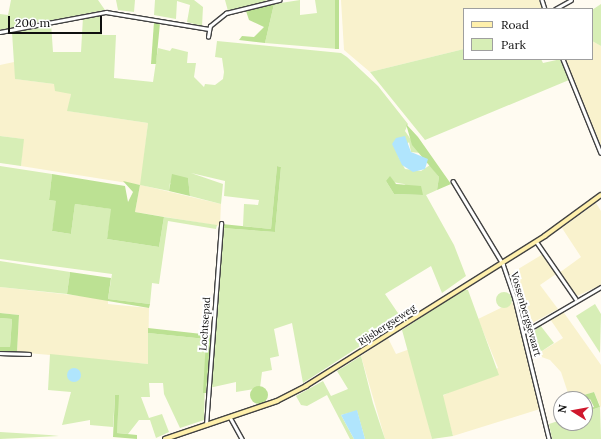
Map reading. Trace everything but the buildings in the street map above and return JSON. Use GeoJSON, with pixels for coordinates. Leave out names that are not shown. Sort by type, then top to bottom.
{"type":"FeatureCollection","features":[{"type":"Feature","properties":{"kind":"main road","name":"Rijsbergseweg"},"geometry":{"type":"LineString","coordinates":[[166,439],[230,417],[306,386],[536,242],[601,194]]}},
{"type":"Feature","properties":{"kind":"street"},"geometry":{"type":"LineString","coordinates":[[208,37],[209,29],[226,13],[279,0]]}},
{"type":"Feature","properties":{"kind":"street"},"geometry":{"type":"LineString","coordinates":[[557,8],[571,0]]}},
{"type":"Feature","properties":{"kind":"street"},"geometry":{"type":"LineString","coordinates":[[0,32],[106,12],[209,29]]}},
{"type":"Feature","properties":{"kind":"street"},"geometry":{"type":"LineString","coordinates":[[563,60],[601,152]]}},
{"type":"Feature","properties":{"kind":"street","name":"Vossenbergsevaart"},"geometry":{"type":"LineString","coordinates":[[453,181],[502,262],[524,333],[549,439]]}},
{"type":"Feature","properties":{"kind":"street","name":"Lochtsepad"},"geometry":{"type":"LineString","coordinates":[[206,425],[221,224]]}},
{"type":"Feature","properties":{"kind":"street"},"geometry":{"type":"LineString","coordinates":[[536,242],[576,299]]}},
{"type":"Feature","properties":{"kind":"street"},"geometry":{"type":"LineString","coordinates":[[524,333],[576,299],[601,287]]}},
{"type":"Feature","properties":{"kind":"street"},"geometry":{"type":"LineString","coordinates":[[0,353],[29,354]]}},
{"type":"Feature","properties":{"kind":"street"},"geometry":{"type":"LineString","coordinates":[[230,417],[242,439]]}},
{"type":"Feature","properties":{"kind":"shaded area"},"geometry":{"type":"Polygon","coordinates":[[[341,0],[539,0],[543,8],[463,8],[463,49],[370,72],[344,50],[341,0]]]}},
{"type":"Feature","properties":{"kind":"shaded area"},"geometry":{"type":"Polygon","coordinates":[[[593,42],[601,46],[601,146],[565,60],[593,60],[593,42]]]}},
{"type":"Feature","properties":{"kind":"shaded area"},"geometry":{"type":"Polygon","coordinates":[[[14,62],[16,79],[54,84],[71,94],[68,111],[148,123],[141,185],[221,204],[220,226],[135,212],[140,185],[21,166],[23,139],[0,136],[0,65],[14,62]]]}},
{"type":"Feature","properties":{"kind":"shaded area"},"geometry":{"type":"Polygon","coordinates":[[[596,203],[601,211],[601,285],[577,296],[559,273],[581,257],[562,228],[596,203]]]}},
{"type":"Feature","properties":{"kind":"shaded area"},"geometry":{"type":"Polygon","coordinates":[[[543,254],[556,274],[540,285],[558,309],[525,327],[510,274],[543,254]]]}},
{"type":"Feature","properties":{"kind":"shaded area"},"geometry":{"type":"Polygon","coordinates":[[[0,287],[108,299],[108,304],[149,308],[148,364],[17,352],[19,315],[0,313],[0,287]]]}},
{"type":"Feature","properties":{"kind":"shaded area"},"geometry":{"type":"Polygon","coordinates":[[[513,302],[540,409],[453,436],[442,396],[498,368],[478,319],[513,302]]]}},
{"type":"Feature","properties":{"kind":"shaded area"},"geometry":{"type":"Polygon","coordinates":[[[562,310],[601,365],[601,408],[593,391],[567,391],[561,372],[550,360],[536,355],[563,338],[550,319],[562,310]]]}},
{"type":"Feature","properties":{"kind":"shaded area"},"geometry":{"type":"Polygon","coordinates":[[[388,338],[396,354],[410,349],[432,439],[385,439],[361,356],[388,338]]]}},
{"type":"Feature","properties":{"kind":"green space"},"geometry":{"type":"Polygon","coordinates":[[[11,0],[98,0],[105,10],[0,30],[0,14],[8,15],[11,0]]]}},
{"type":"Feature","properties":{"kind":"green space"},"geometry":{"type":"Polygon","coordinates":[[[116,0],[135,0],[134,12],[118,10],[116,0]]]}},
{"type":"Feature","properties":{"kind":"green space"},"geometry":{"type":"Polygon","coordinates":[[[155,0],[194,0],[203,7],[202,26],[187,22],[190,5],[177,1],[176,19],[154,15],[155,0]]]}},
{"type":"Feature","properties":{"kind":"green space"},"geometry":{"type":"Polygon","coordinates":[[[225,0],[266,0],[266,2],[228,11],[225,0]]]}},
{"type":"Feature","properties":{"kind":"green space"},"geometry":{"type":"Polygon","coordinates":[[[300,0],[300,15],[317,13],[315,0],[335,0],[338,49],[265,43],[274,4],[300,0]]]}},
{"type":"Feature","properties":{"kind":"green space"},"geometry":{"type":"Polygon","coordinates":[[[335,0],[339,0],[339,49],[335,49],[335,0]]]}},
{"type":"Feature","properties":{"kind":"green space"},"geometry":{"type":"Polygon","coordinates":[[[274,4],[265,43],[239,40],[242,36],[254,37],[264,27],[249,20],[246,11],[274,4]]]}},
{"type":"Feature","properties":{"kind":"green space"},"geometry":{"type":"Polygon","coordinates":[[[601,4],[601,46],[593,42],[593,9],[601,4]]]}},
{"type":"Feature","properties":{"kind":"green space"},"geometry":{"type":"Polygon","coordinates":[[[100,16],[102,35],[116,35],[114,78],[153,82],[158,48],[170,51],[172,48],[188,52],[187,63],[196,63],[194,77],[204,87],[205,84],[215,85],[223,79],[224,72],[222,58],[215,57],[217,41],[341,53],[347,57],[378,86],[408,124],[405,131],[420,153],[411,152],[409,142],[398,156],[405,169],[421,171],[430,165],[439,177],[437,190],[426,195],[454,245],[466,276],[442,293],[431,266],[385,294],[402,319],[303,383],[292,323],[274,329],[279,356],[270,358],[272,370],[262,372],[260,388],[236,392],[236,382],[209,388],[222,228],[275,232],[281,167],[277,166],[271,229],[243,226],[244,204],[258,205],[259,200],[224,196],[225,181],[191,173],[223,184],[221,204],[190,196],[188,178],[170,183],[169,191],[140,185],[148,123],[67,111],[71,94],[55,91],[54,84],[15,79],[12,32],[51,23],[53,52],[81,52],[83,17],[100,16]],[[386,181],[394,194],[423,195],[404,184],[386,181]]]}},
{"type":"Feature","properties":{"kind":"green space"},"geometry":{"type":"Polygon","coordinates":[[[154,22],[160,23],[156,64],[151,64],[154,22]]]}},
{"type":"Feature","properties":{"kind":"green space"},"geometry":{"type":"Polygon","coordinates":[[[463,49],[463,60],[542,60],[543,63],[561,60],[569,80],[425,140],[370,72],[463,49]]]}},
{"type":"Feature","properties":{"kind":"green space"},"geometry":{"type":"Polygon","coordinates":[[[406,124],[418,137],[451,184],[437,190],[439,177],[412,145],[406,124]]]}},
{"type":"Feature","properties":{"kind":"green space"},"geometry":{"type":"Polygon","coordinates":[[[0,136],[24,139],[21,166],[0,163],[0,136]]]}},
{"type":"Feature","properties":{"kind":"green space"},"geometry":{"type":"Polygon","coordinates":[[[0,166],[52,174],[49,200],[57,201],[52,231],[71,234],[75,204],[112,209],[107,239],[159,247],[164,217],[217,225],[216,229],[168,221],[159,284],[152,283],[150,304],[108,299],[112,274],[0,259],[0,166]]]}},
{"type":"Feature","properties":{"kind":"green space"},"geometry":{"type":"Polygon","coordinates":[[[277,166],[281,167],[275,232],[222,228],[222,224],[271,229],[277,166]]]}},
{"type":"Feature","properties":{"kind":"green space"},"geometry":{"type":"Polygon","coordinates":[[[52,174],[125,186],[128,202],[133,192],[123,181],[140,185],[135,212],[164,217],[159,247],[107,239],[111,209],[75,204],[71,234],[52,231],[56,201],[49,200],[52,174]]]}},
{"type":"Feature","properties":{"kind":"green space"},"geometry":{"type":"Polygon","coordinates":[[[172,174],[188,178],[190,196],[169,191],[172,174]]]}},
{"type":"Feature","properties":{"kind":"green space"},"geometry":{"type":"Polygon","coordinates":[[[390,176],[396,184],[421,186],[423,195],[394,194],[386,181],[390,176]]]}},
{"type":"Feature","properties":{"kind":"green space"},"geometry":{"type":"Polygon","coordinates":[[[0,261],[70,272],[67,294],[0,287],[0,261]]]}},
{"type":"Feature","properties":{"kind":"green space"},"geometry":{"type":"Polygon","coordinates":[[[70,272],[111,278],[108,299],[150,304],[149,308],[67,294],[70,272]]]}},
{"type":"Feature","properties":{"kind":"green space"},"geometry":{"type":"Polygon","coordinates":[[[463,290],[468,290],[499,375],[443,395],[453,436],[432,439],[402,330],[463,290]]]}},
{"type":"Feature","properties":{"kind":"green space"},"geometry":{"type":"Polygon","coordinates":[[[504,292],[511,297],[512,300],[507,307],[504,308],[497,303],[496,300],[501,293],[504,292]]]}},
{"type":"Feature","properties":{"kind":"green space"},"geometry":{"type":"Polygon","coordinates":[[[595,304],[601,314],[600,353],[576,316],[595,304]]]}},
{"type":"Feature","properties":{"kind":"green space"},"geometry":{"type":"Polygon","coordinates":[[[0,313],[19,315],[17,352],[0,352],[0,347],[10,347],[12,319],[0,318],[0,313]]]}},
{"type":"Feature","properties":{"kind":"green space"},"geometry":{"type":"Polygon","coordinates":[[[0,318],[12,319],[10,347],[0,347],[0,318]]]}},
{"type":"Feature","properties":{"kind":"green space"},"geometry":{"type":"Polygon","coordinates":[[[540,325],[554,343],[536,355],[532,334],[540,325]]]}},
{"type":"Feature","properties":{"kind":"green space"},"geometry":{"type":"Polygon","coordinates":[[[148,328],[211,335],[206,393],[203,393],[206,339],[148,333],[148,328]]]}},
{"type":"Feature","properties":{"kind":"green space"},"geometry":{"type":"Polygon","coordinates":[[[148,333],[206,339],[204,420],[180,428],[164,394],[163,383],[149,383],[150,397],[141,397],[149,418],[162,414],[169,432],[156,438],[150,420],[139,420],[128,434],[117,433],[118,395],[115,395],[113,427],[90,425],[90,420],[62,425],[71,392],[48,390],[50,354],[148,364],[148,333]]]}},
{"type":"Feature","properties":{"kind":"green space"},"geometry":{"type":"Polygon","coordinates":[[[361,356],[373,403],[385,439],[365,439],[357,411],[341,415],[354,439],[350,439],[327,395],[307,406],[301,405],[296,396],[323,381],[331,396],[348,389],[337,371],[361,356]]]}},
{"type":"Feature","properties":{"kind":"green space"},"geometry":{"type":"Polygon","coordinates":[[[259,386],[265,389],[268,395],[265,401],[259,404],[253,401],[250,395],[253,389],[259,386]]]}},
{"type":"Feature","properties":{"kind":"green space"},"geometry":{"type":"Polygon","coordinates":[[[593,392],[600,407],[593,409],[594,407],[593,392]]]}},
{"type":"Feature","properties":{"kind":"green space"},"geometry":{"type":"Polygon","coordinates":[[[115,395],[119,395],[117,433],[137,435],[137,439],[113,437],[115,395]]]}},
{"type":"Feature","properties":{"kind":"green space"},"geometry":{"type":"Polygon","coordinates":[[[600,407],[601,439],[552,439],[549,424],[553,423],[553,431],[593,431],[593,409],[600,407]]]}},
{"type":"Feature","properties":{"kind":"green space"},"geometry":{"type":"Polygon","coordinates":[[[0,432],[49,435],[59,436],[0,439],[0,432]]]}},
{"type":"Feature","properties":{"kind":"water"},"geometry":{"type":"Polygon","coordinates":[[[405,136],[411,152],[428,159],[425,169],[413,172],[402,165],[392,144],[396,138],[405,136]]]}},
{"type":"Feature","properties":{"kind":"water"},"geometry":{"type":"Polygon","coordinates":[[[71,368],[77,368],[81,372],[81,378],[77,382],[71,382],[67,378],[67,372],[71,368]]]}},
{"type":"Feature","properties":{"kind":"water"},"geometry":{"type":"Polygon","coordinates":[[[357,410],[365,439],[354,439],[341,415],[357,410]]]}}]}
